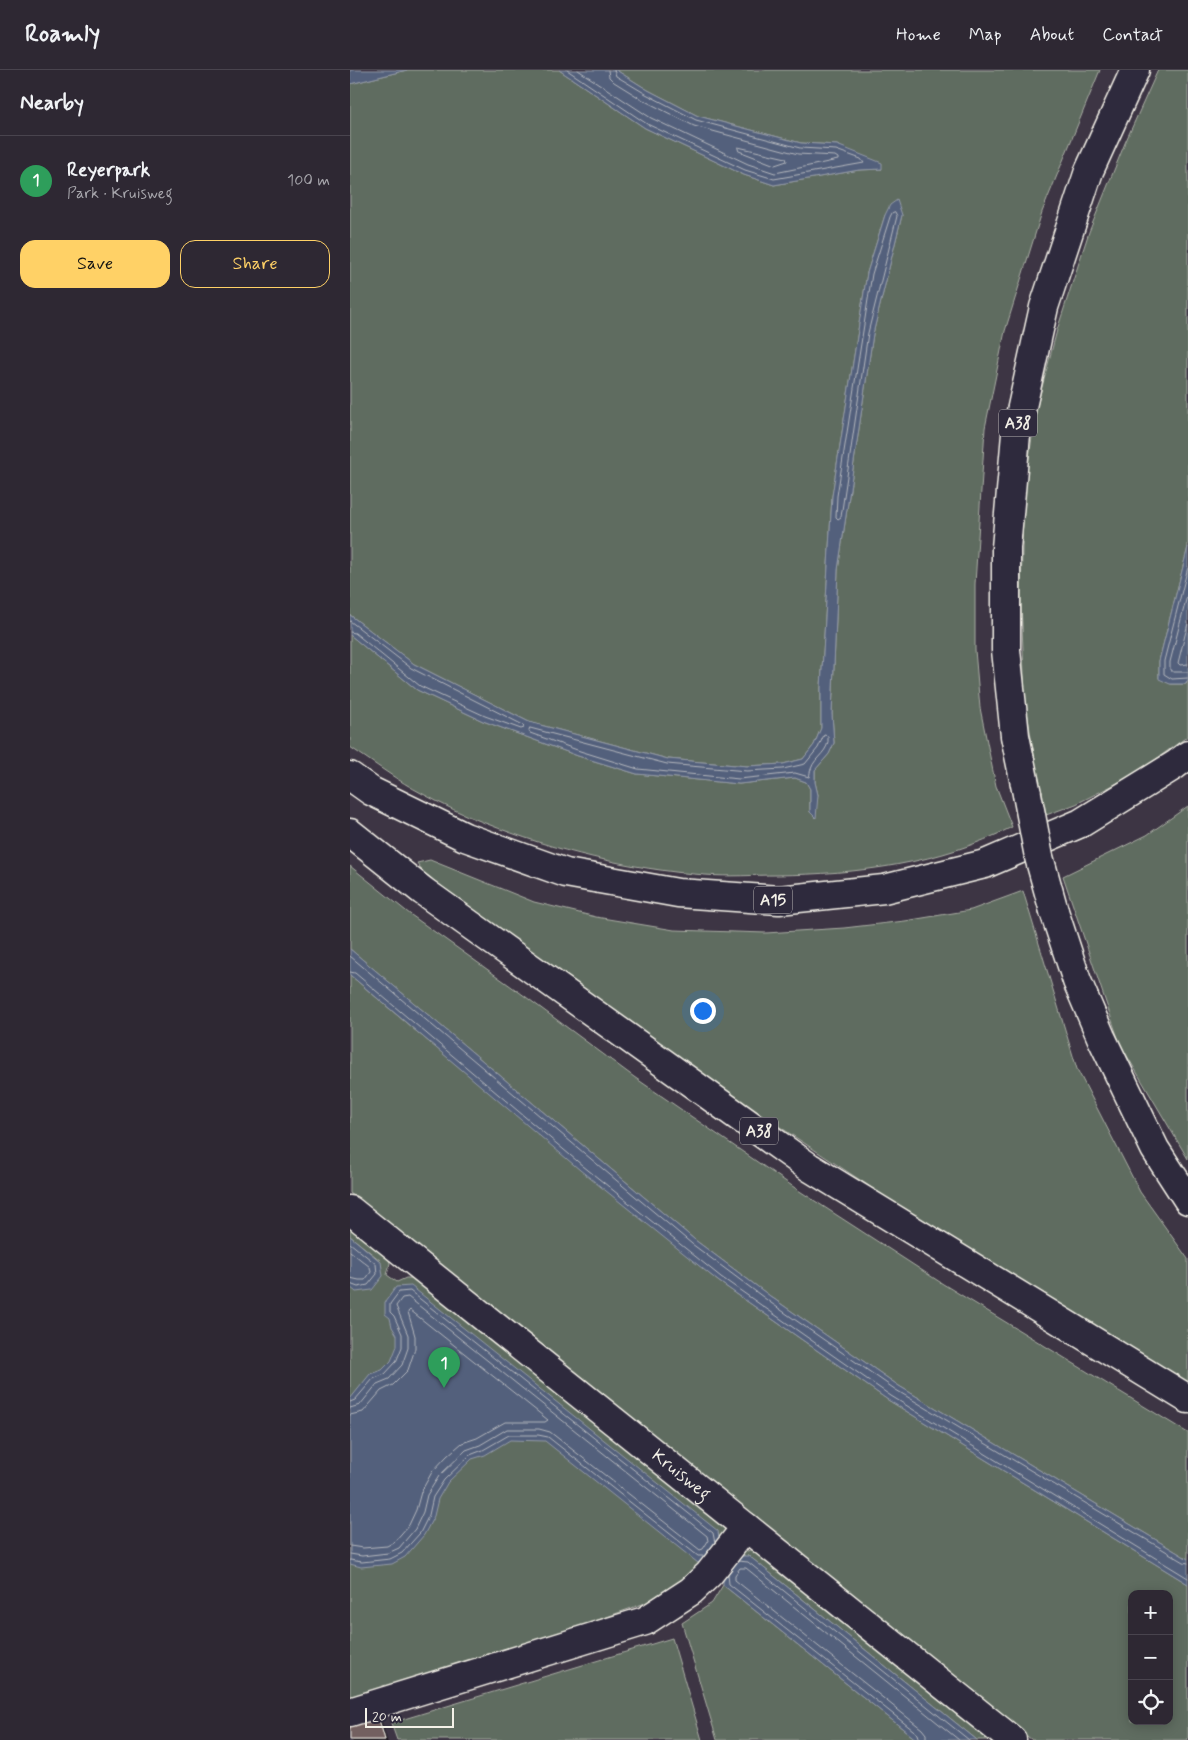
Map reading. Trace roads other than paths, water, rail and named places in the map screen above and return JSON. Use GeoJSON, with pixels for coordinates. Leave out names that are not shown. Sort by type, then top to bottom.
{"type":"FeatureCollection","features":[{"type":"Feature","properties":{"kind":"main road","name":"A38"},"geometry":{"type":"LineString","coordinates":[[1135,70],[1089,171],[1044,307],[1016,434],[1006,548],[1006,650],[1015,736],[1039,857],[1077,981],[1101,1037],[1155,1148],[1188,1200]]}},
{"type":"Feature","properties":{"kind":"main road","name":"A15"},"geometry":{"type":"LineString","coordinates":[[350,776],[371,791],[465,837],[566,873],[678,893],[779,900],[884,889],[985,864],[1081,823],[1188,755]]}},
{"type":"Feature","properties":{"kind":"main road","name":"A38"},"geometry":{"type":"LineString","coordinates":[[350,833],[423,891],[808,1167],[1188,1399]]}},
{"type":"Feature","properties":{"kind":"main road","name":"Kruisweg"},"geometry":{"type":"LineString","coordinates":[[350,1210],[1012,1740]]}},
{"type":"Feature","properties":{"kind":"main road"},"geometry":{"type":"LineString","coordinates":[[350,1712],[645,1621],[691,1591],[709,1574],[746,1527]]}},
{"type":"Feature","properties":{"kind":"water"},"geometry":{"type":"Polygon","coordinates":[[[350,70],[407,70],[350,84],[350,70]]]}},
{"type":"Feature","properties":{"kind":"water"},"geometry":{"type":"Polygon","coordinates":[[[559,70],[616,70],[648,90],[698,116],[801,143],[837,145],[882,163],[882,169],[859,170],[774,185],[744,175],[645,128],[559,70]]]}},
{"type":"Feature","properties":{"kind":"water"},"geometry":{"type":"Polygon","coordinates":[[[897,200],[902,215],[873,334],[838,570],[832,714],[834,743],[829,754],[815,770],[818,795],[816,818],[810,812],[810,789],[806,782],[795,778],[739,784],[637,774],[578,756],[483,721],[417,690],[350,635],[350,615],[414,664],[529,722],[668,759],[747,766],[783,764],[803,759],[814,745],[821,728],[821,688],[832,496],[867,273],[885,215],[890,205],[897,200]]]}},
{"type":"Feature","properties":{"kind":"water"},"geometry":{"type":"Polygon","coordinates":[[[1188,547],[1188,680],[1186,684],[1170,684],[1159,679],[1159,661],[1188,547]]]}},
{"type":"Feature","properties":{"kind":"water"},"geometry":{"type":"Polygon","coordinates":[[[350,949],[695,1240],[774,1299],[899,1386],[1188,1559],[1188,1584],[888,1400],[718,1281],[580,1170],[350,975],[350,949]]]}},
{"type":"Feature","properties":{"kind":"water"},"geometry":{"type":"Polygon","coordinates":[[[350,1236],[381,1262],[383,1276],[372,1290],[356,1292],[350,1287],[350,1236]]]}},
{"type":"Feature","properties":{"kind":"water"},"geometry":{"type":"Polygon","coordinates":[[[411,1286],[718,1531],[720,1545],[708,1560],[698,1563],[545,1441],[510,1440],[485,1455],[472,1459],[448,1482],[438,1499],[434,1516],[424,1535],[405,1557],[392,1564],[361,1567],[350,1564],[350,1399],[370,1374],[382,1370],[391,1361],[397,1346],[397,1335],[392,1327],[390,1318],[385,1314],[385,1302],[396,1287],[411,1286]]]}},
{"type":"Feature","properties":{"kind":"water"},"geometry":{"type":"Polygon","coordinates":[[[735,1556],[749,1556],[977,1740],[917,1740],[723,1585],[723,1572],[735,1556]]]}},
{"type":"Feature","properties":{"kind":"place","name":"Reyerpark"},"geometry":{"type":"Point","coordinates":[444,1388]}}]}
